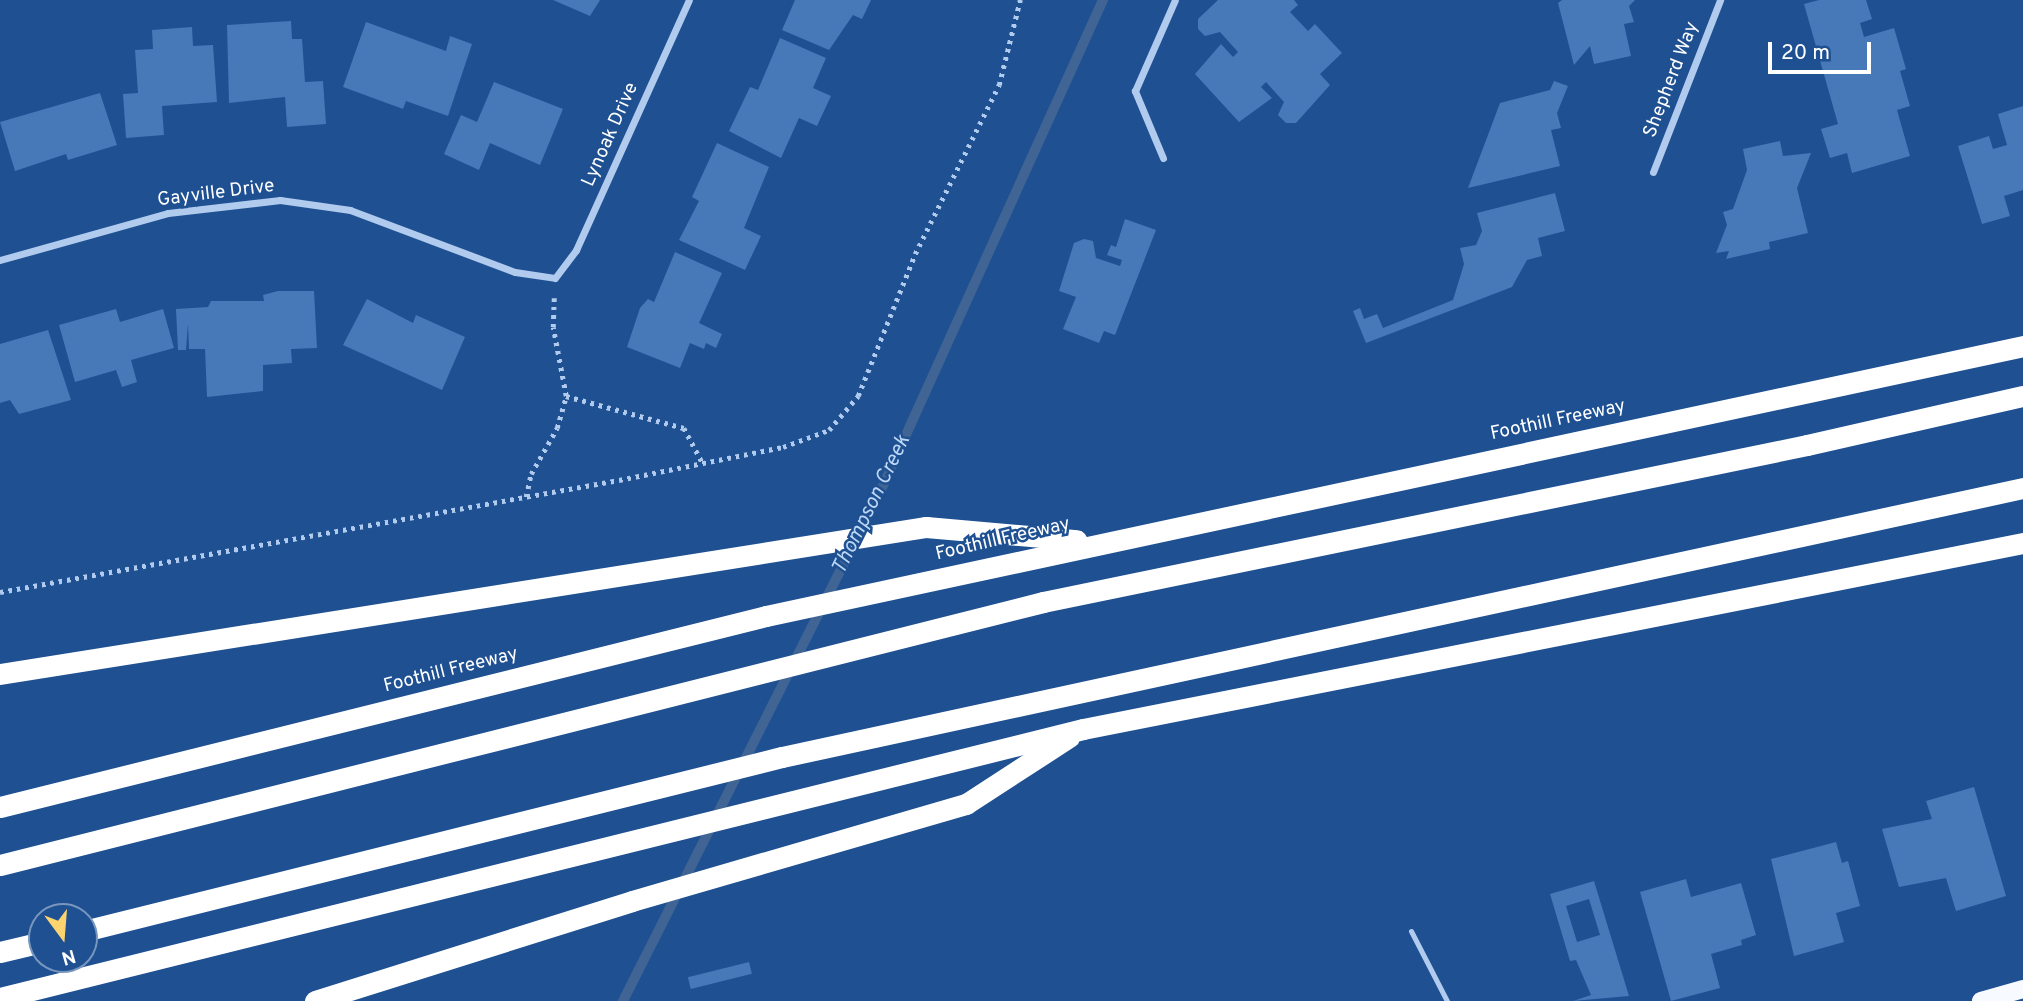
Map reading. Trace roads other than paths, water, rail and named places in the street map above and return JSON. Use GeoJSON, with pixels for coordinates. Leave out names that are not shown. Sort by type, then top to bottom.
{"type":"FeatureCollection","features":[{"type":"Feature","properties":{"kind":"highway","name":"Foothill Freeway"},"geometry":{"type":"LineString","coordinates":[[0,807],[766,616],[1096,542],[2023,346]]}},
{"type":"Feature","properties":{"kind":"highway"},"geometry":{"type":"LineString","coordinates":[[0,865],[1043,602],[1807,445],[2023,396]]}},
{"type":"Feature","properties":{"kind":"highway"},"geometry":{"type":"LineString","coordinates":[[98,927],[782,757],[2023,488]]}},
{"type":"Feature","properties":{"kind":"highway"},"geometry":{"type":"LineString","coordinates":[[0,674],[926,527],[1096,542]]}},
{"type":"Feature","properties":{"kind":"highway"},"geometry":{"type":"LineString","coordinates":[[0,998],[751,808],[1083,729],[2023,543]]}},
{"type":"Feature","properties":{"kind":"highway"},"geometry":{"type":"LineString","coordinates":[[315,1001],[632,901],[966,804],[1083,729]]}},
{"type":"Feature","properties":{"kind":"highway"},"geometry":{"type":"LineString","coordinates":[[0,952],[28,945]]}},
{"type":"Feature","properties":{"kind":"main road"},"geometry":{"type":"LineString","coordinates":[[1981,1001],[2023,989]]}},
{"type":"Feature","properties":{"kind":"street","name":"Lynoak Drive"},"geometry":{"type":"LineString","coordinates":[[555,278],[576,250],[689,0]]}},
{"type":"Feature","properties":{"kind":"street"},"geometry":{"type":"LineString","coordinates":[[1163,158],[1135,91],[1175,0]]}},
{"type":"Feature","properties":{"kind":"street","name":"Shepherd Way"},"geometry":{"type":"LineString","coordinates":[[1653,172],[1720,0]]}},
{"type":"Feature","properties":{"kind":"street","name":"Gayville Drive"},"geometry":{"type":"LineString","coordinates":[[0,260],[168,213],[281,201],[351,210],[514,272],[555,278]]}},
{"type":"Feature","properties":{"kind":"lane"},"geometry":{"type":"LineString","coordinates":[[1411,930],[1447,1001]]}},
{"type":"Feature","properties":{"kind":"waterway","name":"Thompson Creek"},"geometry":{"type":"LineString","coordinates":[[623,1001],[881,490],[1103,0]]}}]}
